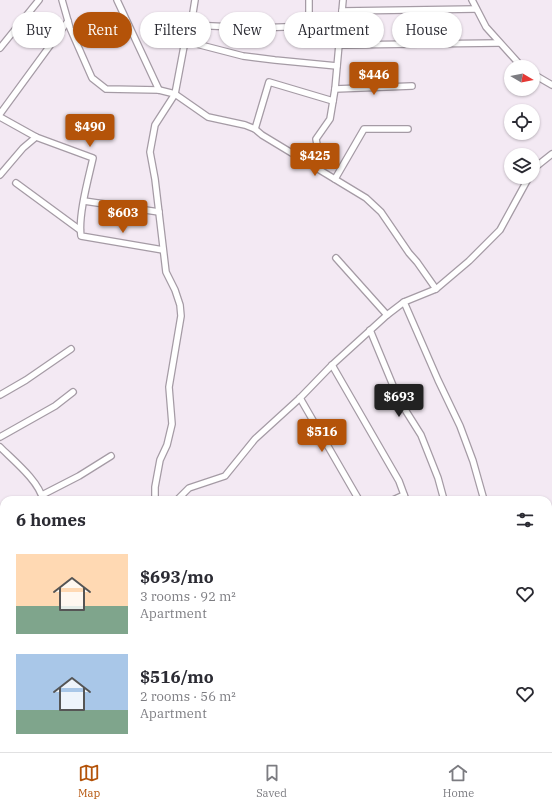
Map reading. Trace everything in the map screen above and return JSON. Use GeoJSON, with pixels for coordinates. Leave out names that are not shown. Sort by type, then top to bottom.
{"type":"FeatureCollection","features":[{"type":"Feature","properties":{"kind":"street"},"geometry":{"type":"LineString","coordinates":[[0,48],[40,0]]}},
{"type":"Feature","properties":{"kind":"street"},"geometry":{"type":"LineString","coordinates":[[62,0],[68,22],[92,78],[106,89],[160,90],[175,94],[208,117],[245,125],[255,129],[262,135],[366,198],[381,212],[436,289]]}},
{"type":"Feature","properties":{"kind":"street"},"geometry":{"type":"LineString","coordinates":[[117,0],[160,90]]}},
{"type":"Feature","properties":{"kind":"street"},"geometry":{"type":"LineString","coordinates":[[193,12],[195,0]]}},
{"type":"Feature","properties":{"kind":"street"},"geometry":{"type":"LineString","coordinates":[[309,0],[309,12]]}},
{"type":"Feature","properties":{"kind":"street"},"geometry":{"type":"LineString","coordinates":[[343,0],[342,11],[476,9]]}},
{"type":"Feature","properties":{"kind":"street"},"geometry":{"type":"LineString","coordinates":[[472,0],[486,28],[515,60]]}},
{"type":"Feature","properties":{"kind":"street"},"geometry":{"type":"LineString","coordinates":[[68,22],[0,116],[36,137],[93,158],[84,201],[80,230],[81,236],[162,250]]}},
{"type":"Feature","properties":{"kind":"street"},"geometry":{"type":"LineString","coordinates":[[211,26],[255,28],[284,27]]}},
{"type":"Feature","properties":{"kind":"street"},"geometry":{"type":"LineString","coordinates":[[384,44],[499,43]]}},
{"type":"Feature","properties":{"kind":"street"},"geometry":{"type":"LineString","coordinates":[[154,496],[154,487],[160,460],[167,445],[172,424],[169,387],[181,316],[176,290],[166,272],[162,250],[155,179],[150,152],[155,125],[175,94],[184,48]]}},
{"type":"Feature","properties":{"kind":"street"},"geometry":{"type":"LineString","coordinates":[[211,48],[243,56],[336,66]]}},
{"type":"Feature","properties":{"kind":"street"},"geometry":{"type":"LineString","coordinates":[[313,165],[318,150],[316,139],[330,119],[339,48]]}},
{"type":"Feature","properties":{"kind":"street"},"geometry":{"type":"LineString","coordinates":[[540,78],[552,85]]}},
{"type":"Feature","properties":{"kind":"street"},"geometry":{"type":"LineString","coordinates":[[255,129],[269,82],[333,101]]}},
{"type":"Feature","properties":{"kind":"street"},"geometry":{"type":"LineString","coordinates":[[335,89],[412,86]]}},
{"type":"Feature","properties":{"kind":"street"},"geometry":{"type":"LineString","coordinates":[[335,180],[364,129],[408,129]]}},
{"type":"Feature","properties":{"kind":"street"},"geometry":{"type":"LineString","coordinates":[[0,175],[23,148],[36,137]]}},
{"type":"Feature","properties":{"kind":"street"},"geometry":{"type":"LineString","coordinates":[[540,163],[552,154]]}},
{"type":"Feature","properties":{"kind":"street"},"geometry":{"type":"LineString","coordinates":[[16,183],[80,230]]}},
{"type":"Feature","properties":{"kind":"street"},"geometry":{"type":"LineString","coordinates":[[181,496],[189,488],[225,476],[255,439],[300,398],[332,365],[387,315],[404,302],[436,289],[469,261],[500,230],[525,184]]}},
{"type":"Feature","properties":{"kind":"street"},"geometry":{"type":"LineString","coordinates":[[84,201],[158,212]]}},
{"type":"Feature","properties":{"kind":"street"},"geometry":{"type":"LineString","coordinates":[[336,258],[387,315]]}},
{"type":"Feature","properties":{"kind":"street"},"geometry":{"type":"LineString","coordinates":[[404,302],[460,426],[473,461],[483,496]]}},
{"type":"Feature","properties":{"kind":"street"},"geometry":{"type":"LineString","coordinates":[[370,330],[398,400],[421,435],[438,478],[443,496]]}},
{"type":"Feature","properties":{"kind":"street"},"geometry":{"type":"LineString","coordinates":[[0,395],[26,380],[71,349]]}},
{"type":"Feature","properties":{"kind":"street"},"geometry":{"type":"LineString","coordinates":[[332,365],[399,481],[404,496]]}},
{"type":"Feature","properties":{"kind":"street"},"geometry":{"type":"LineString","coordinates":[[0,437],[55,406],[74,392]]}},
{"type":"Feature","properties":{"kind":"street"},"geometry":{"type":"LineString","coordinates":[[300,398],[357,496]]}},
{"type":"Feature","properties":{"kind":"street"},"geometry":{"type":"LineString","coordinates":[[0,447],[37,485],[42,496]]}},
{"type":"Feature","properties":{"kind":"street"},"geometry":{"type":"LineString","coordinates":[[45,496],[111,456]]}}]}
